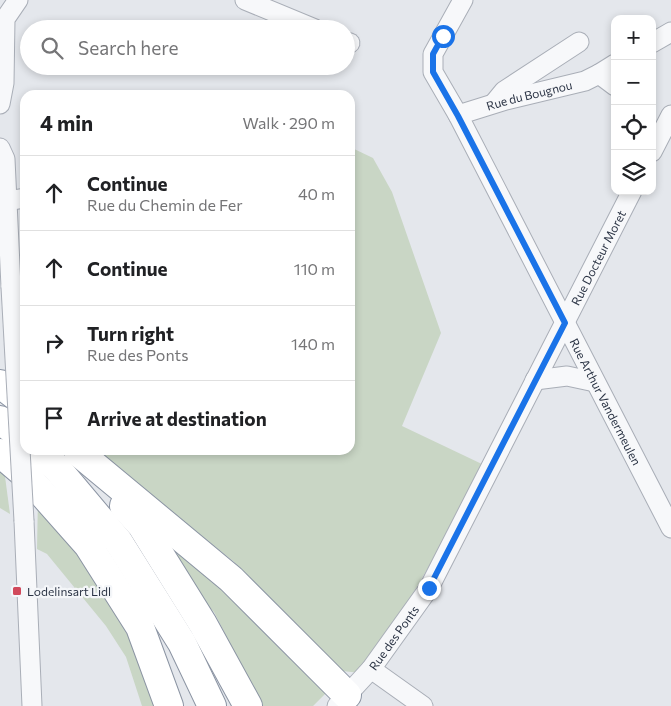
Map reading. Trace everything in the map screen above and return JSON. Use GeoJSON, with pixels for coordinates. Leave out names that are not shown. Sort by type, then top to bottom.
{"type":"FeatureCollection","features":[{"type":"Feature","properties":{"kind":"highway"},"geometry":{"type":"LineString","coordinates":[[0,384],[20,399]]}},
{"type":"Feature","properties":{"kind":"highway"},"geometry":{"type":"LineString","coordinates":[[0,420],[20,435]]}},
{"type":"Feature","properties":{"kind":"highway"},"geometry":{"type":"LineString","coordinates":[[0,454],[26,475],[88,545],[140,627],[169,706]]}},
{"type":"Feature","properties":{"kind":"highway"},"geometry":{"type":"LineString","coordinates":[[43,455],[55,466],[118,541],[182,643],[212,706]]}},
{"type":"Feature","properties":{"kind":"highway"},"geometry":{"type":"LineString","coordinates":[[80,455],[142,526],[203,624],[248,706]]}},
{"type":"Feature","properties":{"kind":"highway"},"geometry":{"type":"LineString","coordinates":[[82,455],[231,579],[342,701]]}},
{"type":"Feature","properties":{"kind":"street"},"geometry":{"type":"LineString","coordinates":[[0,104],[4,83],[2,17],[18,0]]}},
{"type":"Feature","properties":{"kind":"street"},"geometry":{"type":"LineString","coordinates":[[246,0],[294,20]]}},
{"type":"Feature","properties":{"kind":"street","name":"Rue Arthur Vandermeulen"},"geometry":{"type":"LineString","coordinates":[[463,0],[433,54],[433,72],[458,116],[671,528]]}},
{"type":"Feature","properties":{"kind":"street"},"geometry":{"type":"LineString","coordinates":[[656,41],[671,32]]}},
{"type":"Feature","properties":{"kind":"street"},"geometry":{"type":"LineString","coordinates":[[494,104],[504,91],[579,42]]}},
{"type":"Feature","properties":{"kind":"street","name":"Rue du Bougnou"},"geometry":{"type":"LineString","coordinates":[[458,116],[494,104],[585,81],[607,69]]}},
{"type":"Feature","properties":{"kind":"street"},"geometry":{"type":"LineString","coordinates":[[653,150],[665,123]]}},
{"type":"Feature","properties":{"kind":"street"},"geometry":{"type":"LineString","coordinates":[[0,148],[16,199],[10,287],[20,454]]}},
{"type":"Feature","properties":{"kind":"street","name":"Rue Docteur Moret"},"geometry":{"type":"LineString","coordinates":[[565,323],[630,195]]}},
{"type":"Feature","properties":{"kind":"street","name":"Rue des Ponts"},"geometry":{"type":"LineString","coordinates":[[342,701],[371,669],[429,588],[565,323]]}},
{"type":"Feature","properties":{"kind":"street"},"geometry":{"type":"LineString","coordinates":[[535,380],[567,376],[595,382]]}},
{"type":"Feature","properties":{"kind":"street"},"geometry":{"type":"LineString","coordinates":[[20,455],[32,706]]}},
{"type":"Feature","properties":{"kind":"street"},"geometry":{"type":"LineString","coordinates":[[371,669],[423,706]]}},
{"type":"Feature","properties":{"kind":"green space"},"geometry":{"type":"Polygon","coordinates":[[[355,149],[373,158],[392,192],[441,333],[402,426],[484,465],[442,544],[402,612],[361,673],[342,671],[233,561],[102,455],[355,455],[355,149]]]}},
{"type":"Feature","properties":{"kind":"green space"},"geometry":{"type":"Polygon","coordinates":[[[0,465],[4,469],[10,514],[0,508],[0,465]]]}},
{"type":"Feature","properties":{"kind":"green space"},"geometry":{"type":"Polygon","coordinates":[[[38,497],[125,612],[161,706],[142,706],[126,657],[106,626],[47,554],[37,549],[38,497]]]}},
{"type":"Feature","properties":{"kind":"green space"},"geometry":{"type":"Polygon","coordinates":[[[156,517],[326,693],[313,706],[262,706],[214,612],[199,597],[166,545],[156,517]]]}},
{"type":"Feature","properties":{"kind":"place","name":"Lodelinsart Lidl"},"geometry":{"type":"Point","coordinates":[17,591]}},
{"type":"Feature","properties":{"kind":"route"},"geometry":{"type":"LineString","coordinates":[[429,588],[565,323],[458,116],[433,72],[433,54],[443,36]]}}]}
